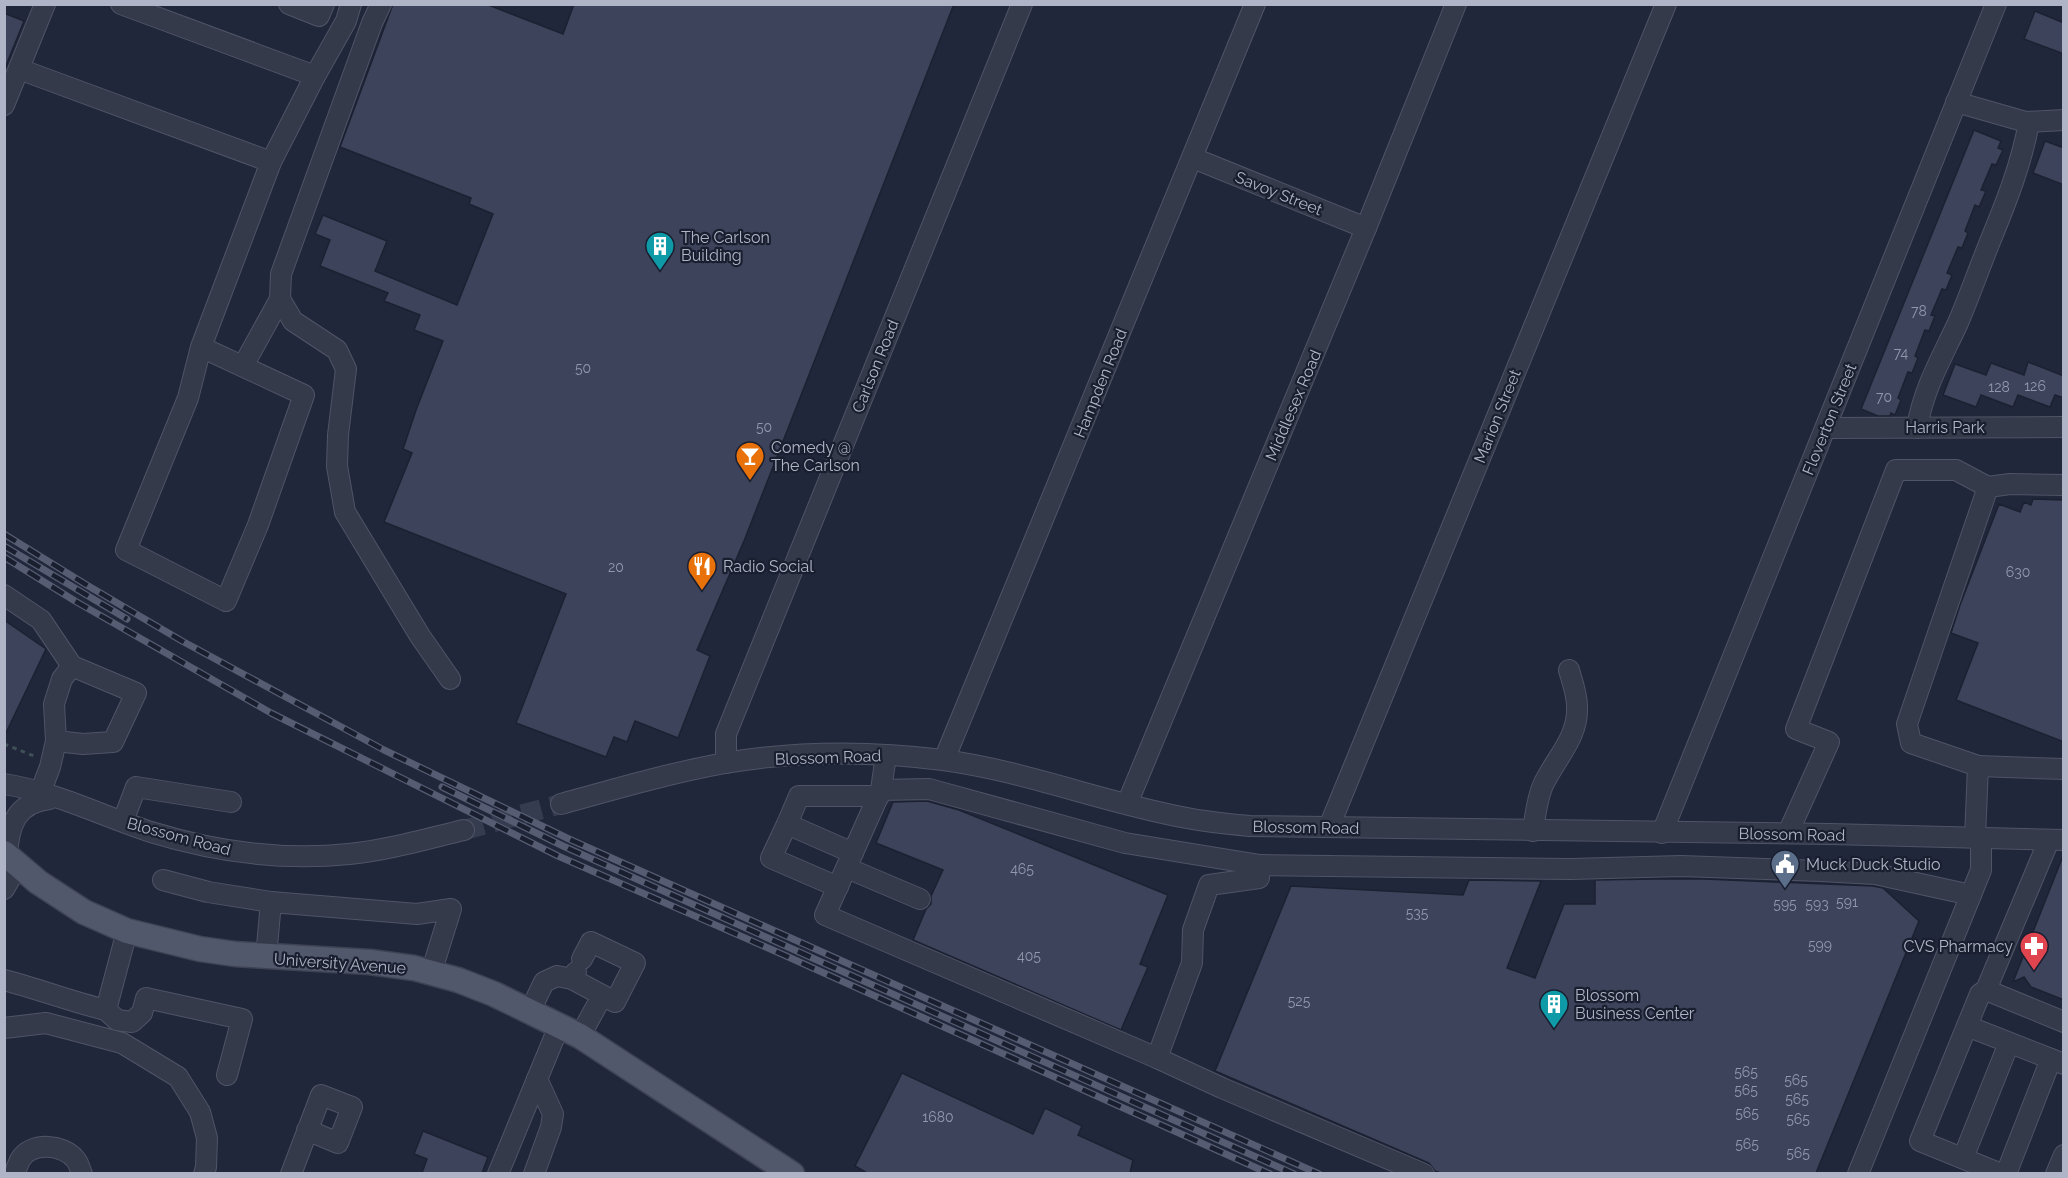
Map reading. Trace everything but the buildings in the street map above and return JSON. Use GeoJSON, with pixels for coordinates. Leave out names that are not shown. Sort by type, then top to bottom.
{"type":"FeatureCollection","features":[{"type":"Feature","properties":{"kind":"main road","name":"University Avenue"},"geometry":{"type":"LineString","coordinates":[[10,857],[38,882],[84,912],[128,931],[200,949],[266,957],[370,962],[414,968],[458,980],[494,994],[569,1031],[792,1173]]}},
{"type":"Feature","properties":{"kind":"street"},"geometry":{"type":"LineString","coordinates":[[4,105],[45,4]]}},
{"type":"Feature","properties":{"kind":"street"},"geometry":{"type":"LineString","coordinates":[[121,4],[315,76]]}},
{"type":"Feature","properties":{"kind":"street"},"geometry":{"type":"LineString","coordinates":[[290,4],[319,16],[324,4]]}},
{"type":"Feature","properties":{"kind":"street"},"geometry":{"type":"LineString","coordinates":[[201,347],[304,395],[258,525],[226,601],[126,550],[188,398],[201,347],[271,162],[346,21],[351,4]]}},
{"type":"Feature","properties":{"kind":"street"},"geometry":{"type":"LineString","coordinates":[[243,366],[280,299],[281,274],[381,4]]}},
{"type":"Feature","properties":{"kind":"street","name":"Carlson Road"},"geometry":{"type":"LineString","coordinates":[[726,763],[726,734],[729,725],[1022,4]]}},
{"type":"Feature","properties":{"kind":"street","name":"Hampden Road"},"geometry":{"type":"LineString","coordinates":[[944,760],[1255,4]]}},
{"type":"Feature","properties":{"kind":"street","name":"Middlesex Road"},"geometry":{"type":"LineString","coordinates":[[1127,804],[1366,228],[1456,4]]}},
{"type":"Feature","properties":{"kind":"street","name":"Marion Street"},"geometry":{"type":"LineString","coordinates":[[1329,827],[1666,4]]}},
{"type":"Feature","properties":{"kind":"street","name":"Floverton Street"},"geometry":{"type":"LineString","coordinates":[[1662,833],[1995,4]]}},
{"type":"Feature","properties":{"kind":"street"},"geometry":{"type":"LineString","coordinates":[[19,69],[271,162]]}},
{"type":"Feature","properties":{"kind":"street"},"geometry":{"type":"LineString","coordinates":[[1956,102],[2029,122],[2064,120]]}},
{"type":"Feature","properties":{"kind":"street"},"geometry":{"type":"LineString","coordinates":[[1917,428],[1920,407],[1930,380],[1957,324],[2013,185],[2029,122]]}},
{"type":"Feature","properties":{"kind":"street","name":"Savoy Street"},"geometry":{"type":"LineString","coordinates":[[1193,158],[1366,228]]}},
{"type":"Feature","properties":{"kind":"street"},"geometry":{"type":"LineString","coordinates":[[280,299],[292,321],[337,350],[346,369],[338,435],[337,466],[345,512],[420,636],[450,679]]}},
{"type":"Feature","properties":{"kind":"street","name":"Harris Park"},"geometry":{"type":"LineString","coordinates":[[1826,428],[2064,427]]}},
{"type":"Feature","properties":{"kind":"street"},"geometry":{"type":"LineString","coordinates":[[1788,833],[1829,742],[1796,729],[1896,470],[1956,470],[1988,488],[2010,484],[2064,485]]}},
{"type":"Feature","properties":{"kind":"street"},"geometry":{"type":"LineString","coordinates":[[1988,488],[1907,724],[1911,743],[1978,766],[2064,769]]}},
{"type":"Feature","properties":{"kind":"street"},"geometry":{"type":"LineString","coordinates":[[4,595],[41,620],[72,666],[136,693],[113,742],[83,744],[56,741]]}},
{"type":"Feature","properties":{"kind":"street"},"geometry":{"type":"LineString","coordinates":[[4,889],[10,857],[9,834],[13,822],[22,810],[39,796],[56,741],[54,704],[62,680],[72,666]]}},
{"type":"Feature","properties":{"kind":"street"},"geometry":{"type":"LineString","coordinates":[[1533,831],[1535,811],[1543,786],[1567,746],[1577,719],[1577,704],[1569,670]]}},
{"type":"Feature","properties":{"kind":"street","name":"Blossom Road"},"geometry":{"type":"LineString","coordinates":[[561,804],[726,763],[827,755],[886,755],[944,760],[1016,774],[1188,819],[1250,826],[1788,833],[2056,840]]}},
{"type":"Feature","properties":{"kind":"street"},"geometry":{"type":"LineString","coordinates":[[886,755],[880,794],[825,915],[1222,1088],[1424,1173]]}},
{"type":"Feature","properties":{"kind":"street"},"geometry":{"type":"LineString","coordinates":[[1858,1173],[1981,870],[1978,838],[1978,766]]}},
{"type":"Feature","properties":{"kind":"street","name":"Blossom Road"},"geometry":{"type":"LineString","coordinates":[[4,784],[39,796],[60,798],[150,831],[213,849],[262,856],[305,857],[350,854],[465,830]]}},
{"type":"Feature","properties":{"kind":"street"},"geometry":{"type":"LineString","coordinates":[[123,821],[136,787],[231,802]]}},
{"type":"Feature","properties":{"kind":"street"},"geometry":{"type":"LineString","coordinates":[[838,886],[771,858],[799,796],[880,794],[929,789],[1125,843],[1260,865],[1571,869],[1681,866],[1821,871],[1875,874],[1971,895]]}},
{"type":"Feature","properties":{"kind":"street"},"geometry":{"type":"LineString","coordinates":[[787,825],[920,899]]}},
{"type":"Feature","properties":{"kind":"street"},"geometry":{"type":"LineString","coordinates":[[2001,1173],[1920,1141],[1980,994],[1986,990],[2056,840]]}},
{"type":"Feature","properties":{"kind":"street"},"geometry":{"type":"LineString","coordinates":[[1157,1058],[1191,963],[1193,930],[1209,885],[1260,878],[1260,865]]}},
{"type":"Feature","properties":{"kind":"street"},"geometry":{"type":"LineString","coordinates":[[163,880],[208,892],[272,902],[417,914],[451,909],[431,973]]}},
{"type":"Feature","properties":{"kind":"street"},"geometry":{"type":"LineString","coordinates":[[266,957],[272,902]]}},
{"type":"Feature","properties":{"kind":"street"},"geometry":{"type":"LineString","coordinates":[[106,1010],[128,931]]}},
{"type":"Feature","properties":{"kind":"street"},"geometry":{"type":"LineString","coordinates":[[530,1011],[544,982],[577,970],[591,942],[635,963],[615,1002],[602,996],[577,970]]}},
{"type":"Feature","properties":{"kind":"street"},"geometry":{"type":"LineString","coordinates":[[4,980],[106,1010],[117,1020],[132,1022],[142,1013],[146,998],[242,1019],[227,1075]]}},
{"type":"Feature","properties":{"kind":"street"},"geometry":{"type":"LineString","coordinates":[[1986,990],[2064,1022]]}},
{"type":"Feature","properties":{"kind":"street"},"geometry":{"type":"LineString","coordinates":[[498,1173],[537,1079],[569,1031],[602,996]]}},
{"type":"Feature","properties":{"kind":"street"},"geometry":{"type":"LineString","coordinates":[[4,1028],[46,1023],[122,1043],[178,1077],[200,1112],[207,1138],[204,1173]]}},
{"type":"Feature","properties":{"kind":"street"},"geometry":{"type":"LineString","coordinates":[[1967,1026],[2057,1062],[2006,1173]]}},
{"type":"Feature","properties":{"kind":"street"},"geometry":{"type":"LineString","coordinates":[[1963,1158],[2009,1043]]}},
{"type":"Feature","properties":{"kind":"street"},"geometry":{"type":"LineString","coordinates":[[534,1173],[551,1127],[553,1114],[537,1079]]}},
{"type":"Feature","properties":{"kind":"street"},"geometry":{"type":"LineString","coordinates":[[291,1173],[307,1130]]}},
{"type":"Feature","properties":{"kind":"street"},"geometry":{"type":"LineString","coordinates":[[15,1173],[21,1158],[31,1150],[56,1147],[67,1152],[76,1160],[82,1173]]}},
{"type":"Feature","properties":{"kind":"street"},"geometry":{"type":"LineString","coordinates":[[2056,1173],[2064,1155]]}},
{"type":"Feature","properties":{"kind":"path"},"geometry":{"type":"LineString","coordinates":[[4,744],[36,757]]}},
{"type":"Feature","properties":{"kind":"tunnel"},"geometry":{"type":"LineString","coordinates":[[464,830],[561,804]]}},
{"type":"Feature","properties":{"kind":"railway"},"geometry":{"type":"LineString","coordinates":[[4,534],[182,641],[384,750],[569,839],[1319,1174]]}},
{"type":"Feature","properties":{"kind":"railway"},"geometry":{"type":"LineString","coordinates":[[4,546],[127,619]]}},
{"type":"Feature","properties":{"kind":"railway"},"geometry":{"type":"LineString","coordinates":[[4,557],[75,601],[271,713],[558,856],[1270,1174]]}},
{"type":"Feature","properties":{"kind":"railway"},"geometry":{"type":"LineString","coordinates":[[442,787],[563,846],[1294,1174]]}},
{"type":"Feature","properties":{"kind":"place","name":"The Carlson Building"},"geometry":{"type":"Point","coordinates":[660,272]}},
{"type":"Feature","properties":{"kind":"place","name":"Comedy @ The Carlson"},"geometry":{"type":"Point","coordinates":[750,482]}},
{"type":"Feature","properties":{"kind":"place","name":"Radio Social"},"geometry":{"type":"Point","coordinates":[702,592]}},
{"type":"Feature","properties":{"kind":"place","name":"Muck Duck Studio"},"geometry":{"type":"Point","coordinates":[1785,890]}},
{"type":"Feature","properties":{"kind":"place","name":"CVS Pharmacy"},"geometry":{"type":"Point","coordinates":[2034,972]}},
{"type":"Feature","properties":{"kind":"place","name":"Blossom Business Center"},"geometry":{"type":"Point","coordinates":[1554,1030]}}]}
